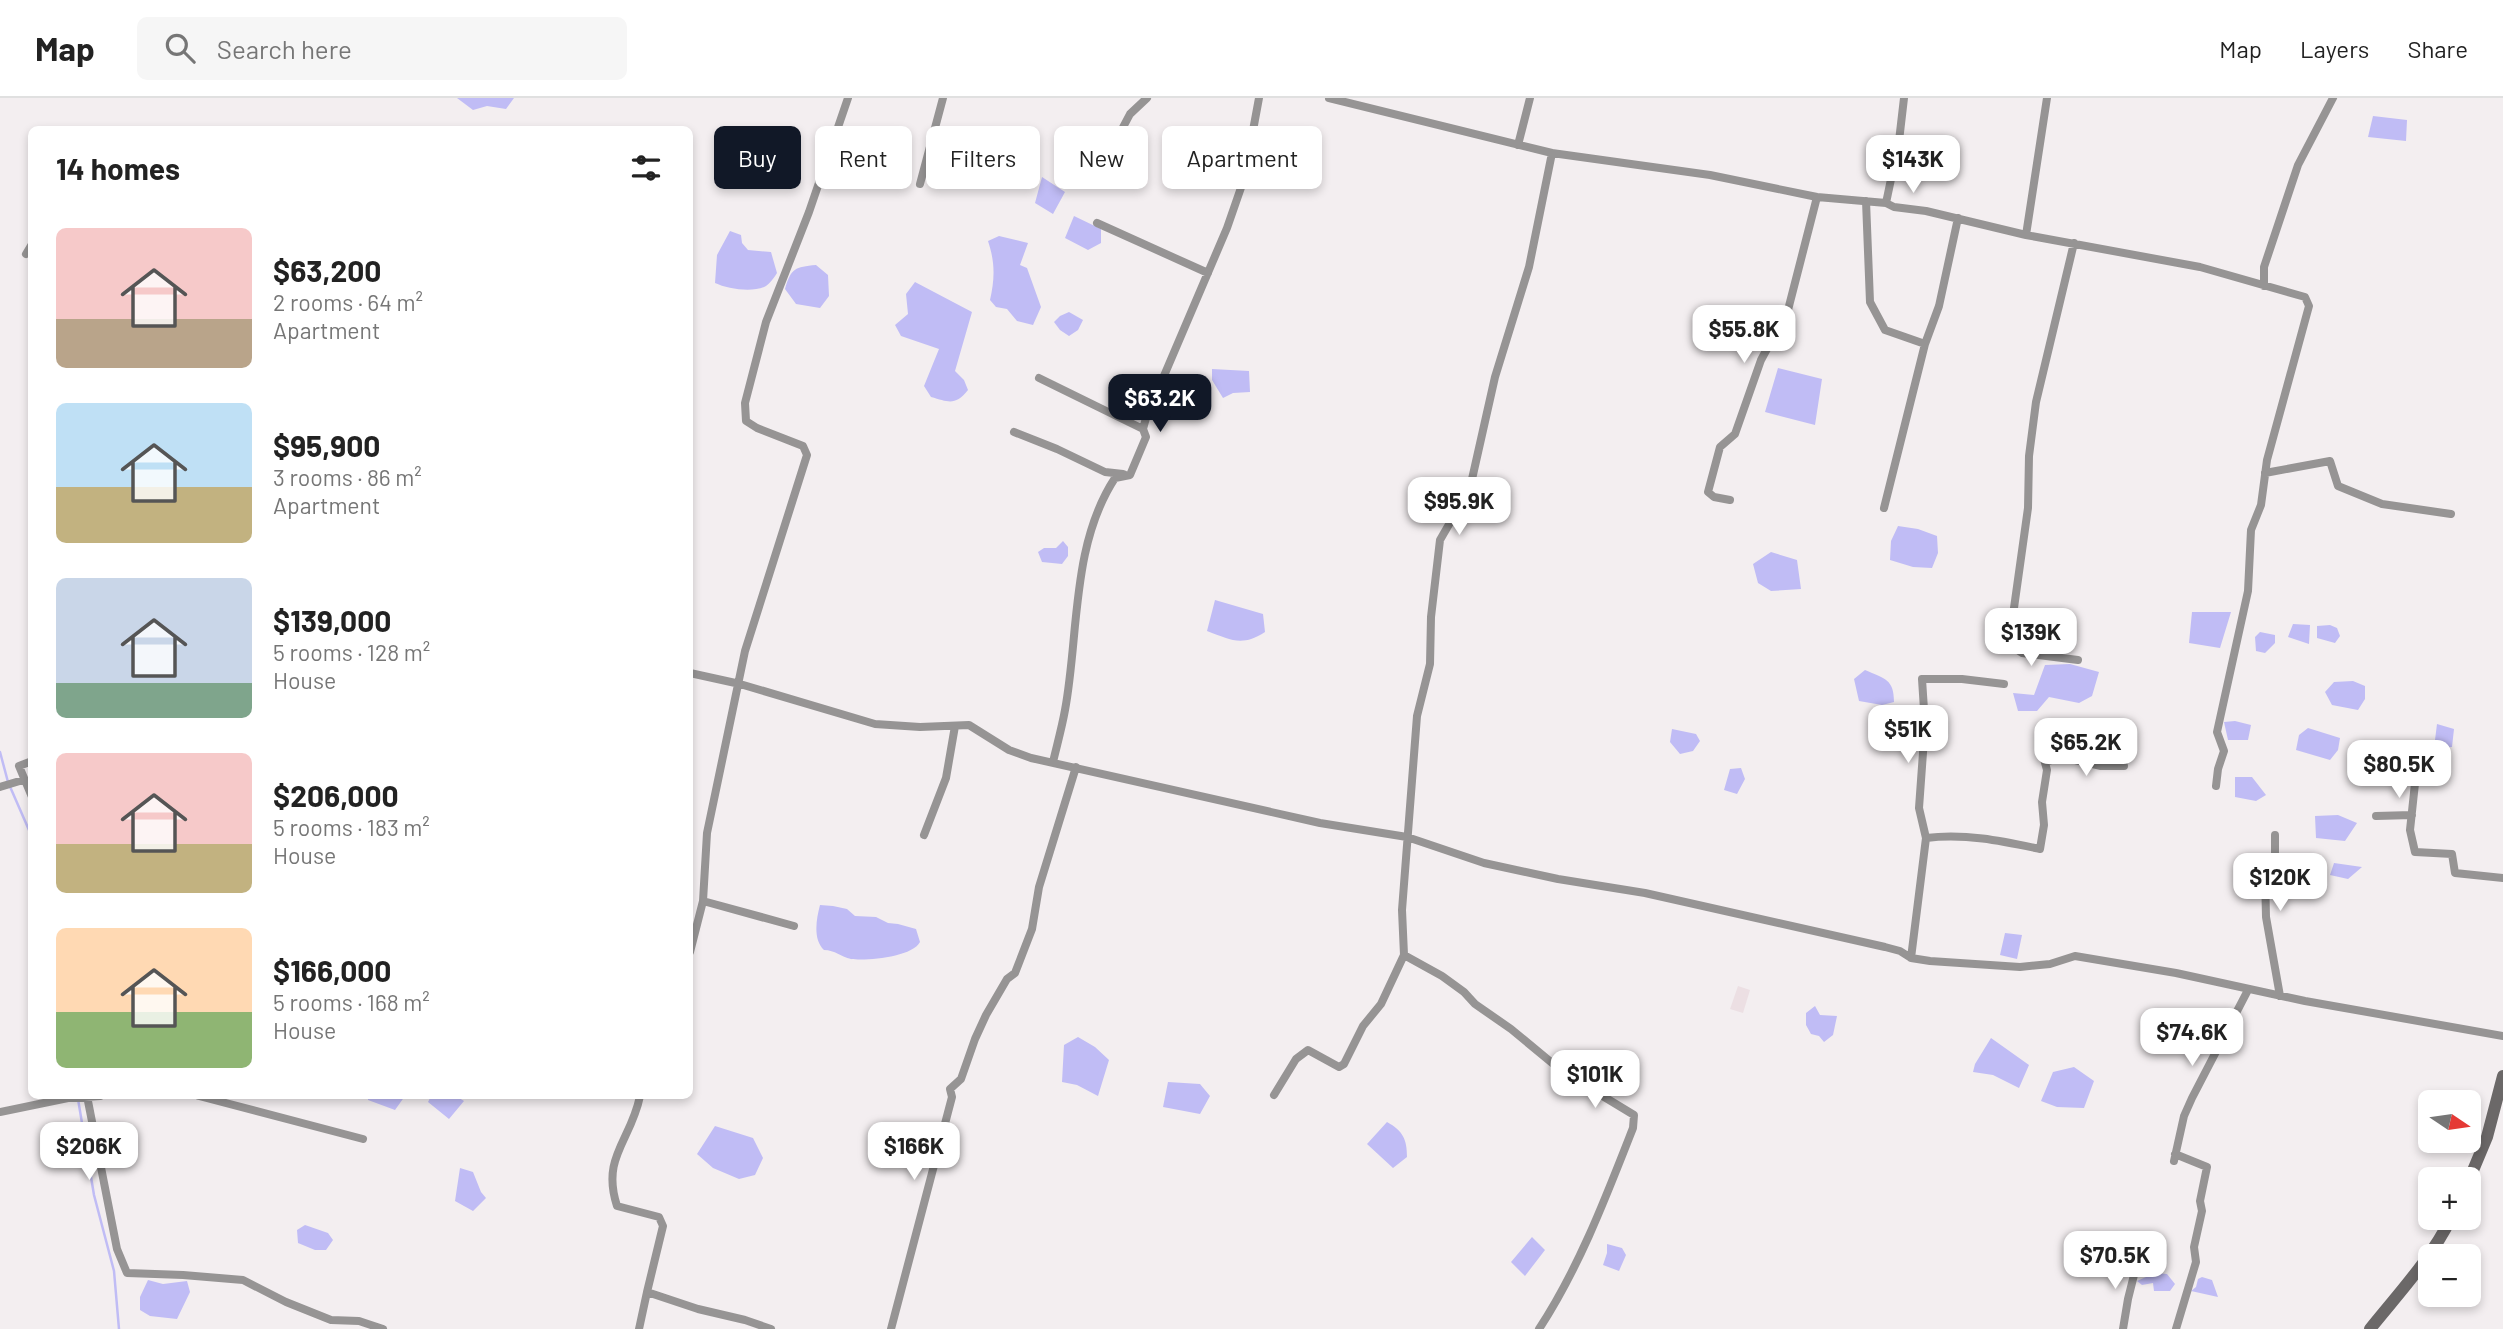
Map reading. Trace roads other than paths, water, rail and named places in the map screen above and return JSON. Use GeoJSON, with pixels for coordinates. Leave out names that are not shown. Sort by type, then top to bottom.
{"type":"FeatureCollection","features":[{"type":"Feature","properties":{"kind":"main road"},"geometry":{"type":"LineString","coordinates":[[2474,1167],[2487,1137],[2503,1076]]}},
{"type":"Feature","properties":{"kind":"main road"},"geometry":{"type":"LineString","coordinates":[[2370,1329],[2409,1281],[2444,1230]]}},
{"type":"Feature","properties":{"kind":"street"},"geometry":{"type":"LineString","coordinates":[[693,939],[703,901],[707,833],[745,651],[807,455],[803,446],[746,421],[746,403],[766,322],[809,212],[848,98]]}},
{"type":"Feature","properties":{"kind":"street"},"geometry":{"type":"LineString","coordinates":[[920,184],[943,98]]}},
{"type":"Feature","properties":{"kind":"street"},"geometry":{"type":"LineString","coordinates":[[1124,126],[1130,114],[1147,98]]}},
{"type":"Feature","properties":{"kind":"street"},"geometry":{"type":"LineString","coordinates":[[1143,429],[1244,179],[1259,98]]}},
{"type":"Feature","properties":{"kind":"street"},"geometry":{"type":"LineString","coordinates":[[1329,98],[1365,102],[1552,153],[1710,175],[1817,197],[1886,203],[1894,207],[1958,218],[2026,235],[2200,267],[2305,297],[2309,306],[2265,473],[2261,505],[2251,530],[2248,591],[2217,732],[2224,751],[2216,786]]}},
{"type":"Feature","properties":{"kind":"street"},"geometry":{"type":"LineString","coordinates":[[1518,145],[1530,98]]}},
{"type":"Feature","properties":{"kind":"street"},"geometry":{"type":"LineString","coordinates":[[1886,203],[1899,141],[1904,98]]}},
{"type":"Feature","properties":{"kind":"street"},"geometry":{"type":"LineString","coordinates":[[2026,235],[2047,98]]}},
{"type":"Feature","properties":{"kind":"street"},"geometry":{"type":"LineString","coordinates":[[2264,286],[2264,267],[2298,165],[2333,98]]}},
{"type":"Feature","properties":{"kind":"street"},"geometry":{"type":"LineString","coordinates":[[1274,1095],[1296,1059],[1308,1050],[1339,1067],[1344,1064],[1363,1026],[1381,1004],[1404,955],[1402,910],[1417,716],[1430,664],[1431,617],[1440,540],[1470,488],[1495,377],[1529,267],[1552,153]]}},
{"type":"Feature","properties":{"kind":"street"},"geometry":{"type":"LineString","coordinates":[[1730,500],[1714,497],[1707,492],[1720,447],[1735,434],[1761,360],[1788,310],[1817,197]]}},
{"type":"Feature","properties":{"kind":"street"},"geometry":{"type":"LineString","coordinates":[[1866,201],[1870,302],[1885,330],[1925,344]]}},
{"type":"Feature","properties":{"kind":"street"},"geometry":{"type":"LineString","coordinates":[[1884,508],[1925,344],[1939,306],[1958,218]]}},
{"type":"Feature","properties":{"kind":"street"},"geometry":{"type":"LineString","coordinates":[[1097,223],[1208,273]]}},
{"type":"Feature","properties":{"kind":"street"},"geometry":{"type":"LineString","coordinates":[[2074,243],[2036,402],[2029,456],[2028,508],[2013,615],[2016,649],[2022,653],[2078,660]]}},
{"type":"Feature","properties":{"kind":"street"},"geometry":{"type":"LineString","coordinates":[[1039,377],[1143,429],[1146,437],[1130,475]]}},
{"type":"Feature","properties":{"kind":"street"},"geometry":{"type":"LineString","coordinates":[[1014,432],[1058,449],[1105,472],[1130,475]]}},
{"type":"Feature","properties":{"kind":"street"},"geometry":{"type":"LineString","coordinates":[[2265,473],[2330,461],[2338,486],[2382,504],[2451,514]]}},
{"type":"Feature","properties":{"kind":"street"},"geometry":{"type":"LineString","coordinates":[[1053,762],[1066,708],[1079,585],[1091,536],[1107,490],[1115,478],[1130,475]]}},
{"type":"Feature","properties":{"kind":"street"},"geometry":{"type":"LineString","coordinates":[[693,674],[740,684],[875,724],[920,727],[969,725],[1009,750],[1031,758],[1320,823],[1407,837],[1484,863],[1728,910],[1885,947],[1900,951],[1911,958],[2020,967],[2050,964],[2075,956],[2503,1037]]}},
{"type":"Feature","properties":{"kind":"street"},"geometry":{"type":"LineString","coordinates":[[1911,958],[1926,838],[1919,808],[1925,725],[1922,679],[1962,679],[2004,684]]}},
{"type":"Feature","properties":{"kind":"street"},"geometry":{"type":"LineString","coordinates":[[924,835],[946,778],[955,726]]}},
{"type":"Feature","properties":{"kind":"street"},"geometry":{"type":"LineString","coordinates":[[1926,838],[1970,836],[2040,849],[2044,825],[2042,802],[2047,770],[2039,741]]}},
{"type":"Feature","properties":{"kind":"street"},"geometry":{"type":"LineString","coordinates":[[2045,762],[2062,757],[2101,766],[2123,766]]}},
{"type":"Feature","properties":{"kind":"street"},"geometry":{"type":"LineString","coordinates":[[28,763],[19,766],[28,789]]}},
{"type":"Feature","properties":{"kind":"street"},"geometry":{"type":"LineString","coordinates":[[891,1329],[952,1097],[950,1089],[961,1079],[986,1016],[1007,979],[1015,973],[1032,929],[1040,887],[1076,768]]}},
{"type":"Feature","properties":{"kind":"street"},"geometry":{"type":"LineString","coordinates":[[2416,774],[2410,830],[2415,852],[2452,854],[2455,873],[2503,878]]}},
{"type":"Feature","properties":{"kind":"street"},"geometry":{"type":"LineString","coordinates":[[1,786],[23,780]]}},
{"type":"Feature","properties":{"kind":"street"},"geometry":{"type":"LineString","coordinates":[[2376,816],[2412,815]]}},
{"type":"Feature","properties":{"kind":"street"},"geometry":{"type":"LineString","coordinates":[[2275,835],[2275,865],[2265,874],[2266,917],[2280,996]]}},
{"type":"Feature","properties":{"kind":"street"},"geometry":{"type":"LineString","coordinates":[[703,901],[794,926]]}},
{"type":"Feature","properties":{"kind":"street"},"geometry":{"type":"LineString","coordinates":[[1404,955],[1464,992],[1475,1004],[1511,1029],[1563,1073],[1634,1115],[1633,1128],[1591,1229],[1562,1291],[1539,1329]]}},
{"type":"Feature","properties":{"kind":"street"},"geometry":{"type":"LineString","coordinates":[[2176,1329],[2196,1262],[2194,1247],[2202,1211],[2200,1201],[2207,1167],[2174,1157],[2184,1116],[2248,990]]}},
{"type":"Feature","properties":{"kind":"street"},"geometry":{"type":"LineString","coordinates":[[0,1112],[72,1099]]}},
{"type":"Feature","properties":{"kind":"street"},"geometry":{"type":"LineString","coordinates":[[83,1099],[117,1250],[127,1273],[243,1280],[286,1302],[331,1320],[359,1321],[383,1329]]}},
{"type":"Feature","properties":{"kind":"street"},"geometry":{"type":"LineString","coordinates":[[210,1099],[363,1139]]}},
{"type":"Feature","properties":{"kind":"street"},"geometry":{"type":"LineString","coordinates":[[639,1099],[630,1127],[612,1166],[612,1191],[617,1206],[659,1217],[663,1226],[639,1329]]}},
{"type":"Feature","properties":{"kind":"street"},"geometry":{"type":"LineString","coordinates":[[2123,1329],[2127,1299],[2138,1259]]}},
{"type":"Feature","properties":{"kind":"street"},"geometry":{"type":"LineString","coordinates":[[647,1292],[698,1310],[745,1320],[771,1329]]}},
{"type":"Feature","properties":{"kind":"waterway"},"geometry":{"type":"LineString","coordinates":[[0,752],[8,782],[28,828]]}},
{"type":"Feature","properties":{"kind":"waterway"},"geometry":{"type":"LineString","coordinates":[[78,1099],[94,1195],[114,1271],[119,1329]]}}]}
